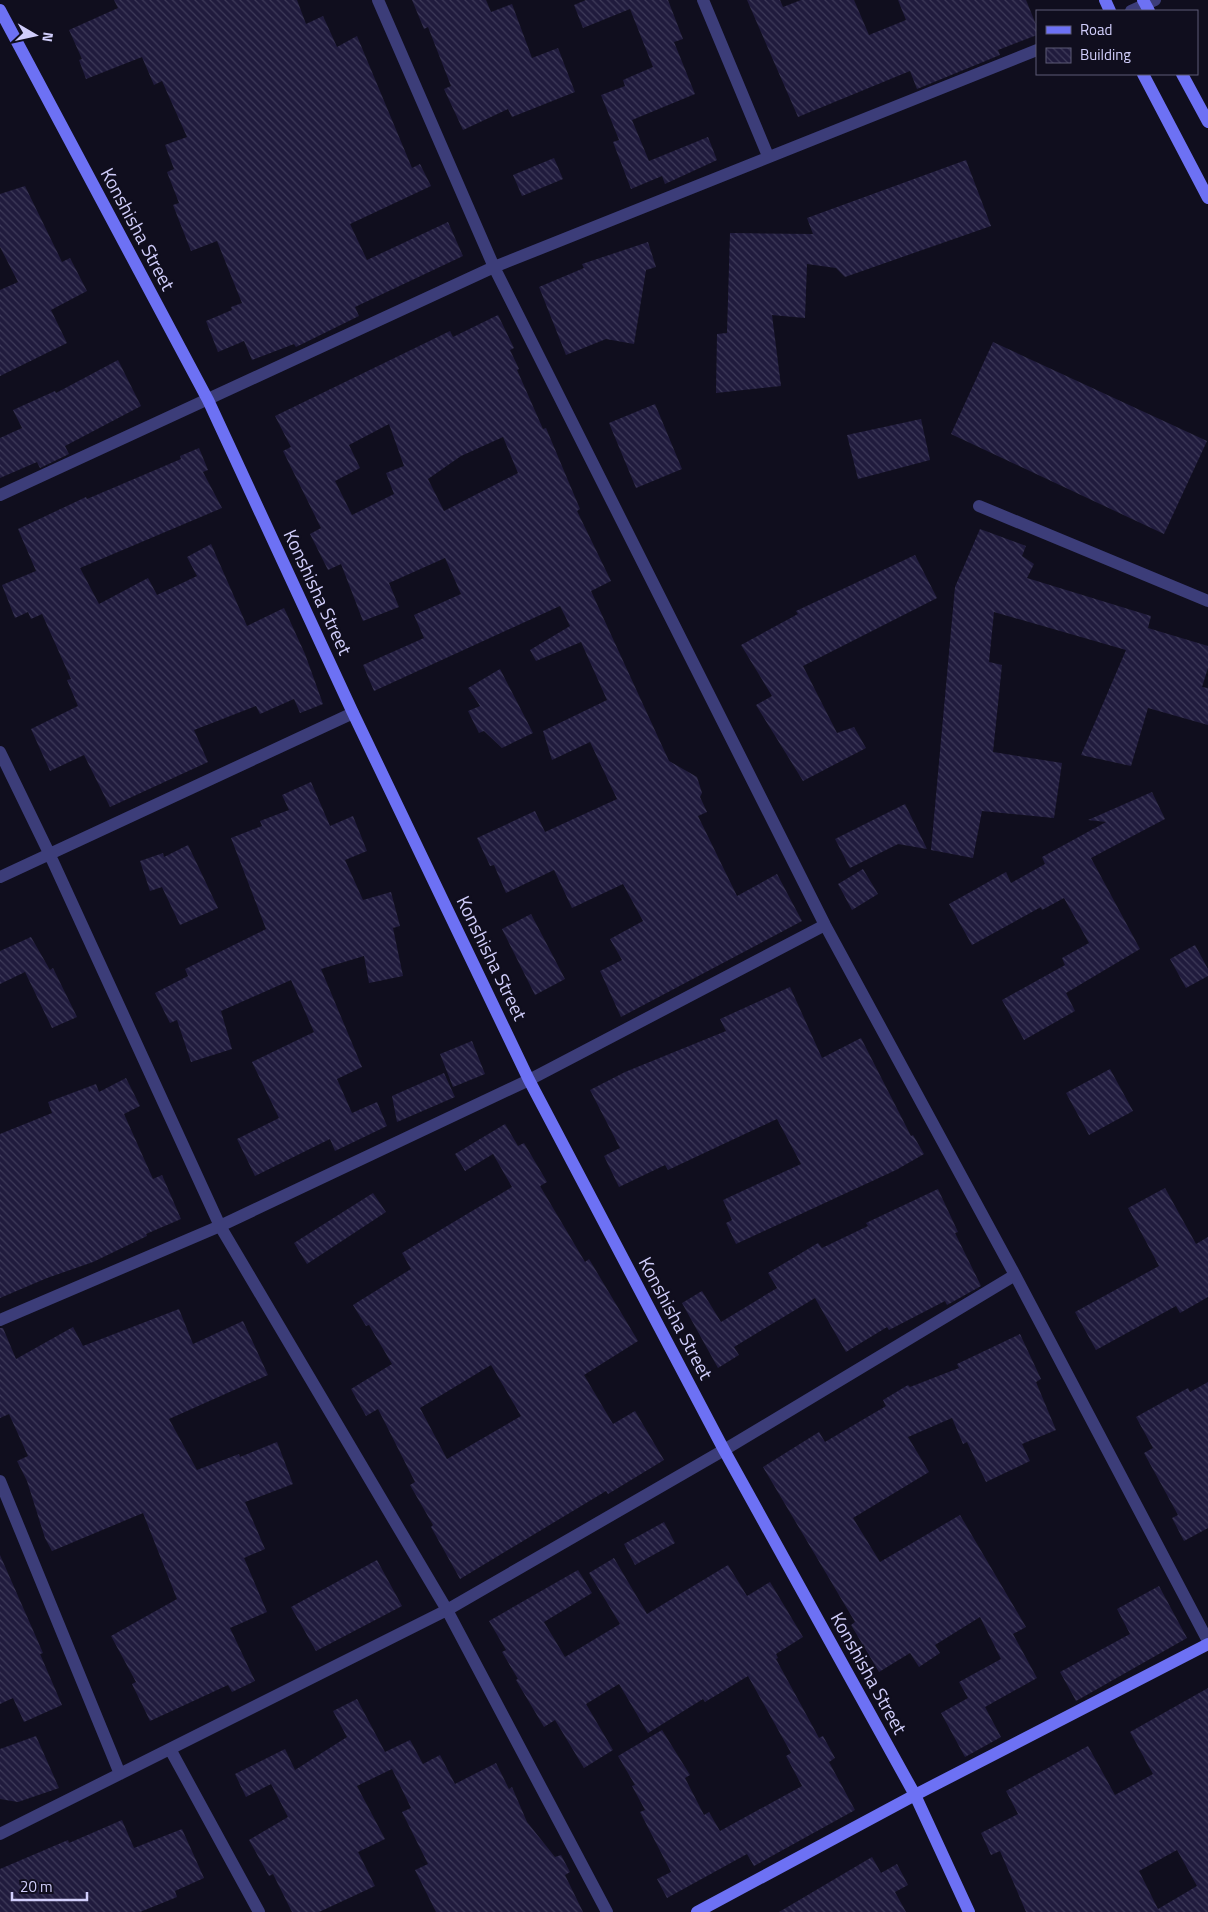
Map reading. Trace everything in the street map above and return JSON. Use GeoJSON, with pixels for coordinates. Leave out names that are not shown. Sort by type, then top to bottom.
{"type":"FeatureCollection","features":[{"type":"Feature","properties":{"kind":"street"},"geometry":{"type":"LineString","coordinates":[[378,0],[494,268],[826,925],[1016,1275],[1208,1642],[915,1795],[697,1912]]}},
{"type":"Feature","properties":{"kind":"street"},"geometry":{"type":"LineString","coordinates":[[703,0],[768,156]]}},
{"type":"Feature","properties":{"kind":"street"},"geometry":{"type":"LineString","coordinates":[[1133,10],[1148,4]]}},
{"type":"Feature","properties":{"kind":"street","name":"Konshisha Street"},"geometry":{"type":"LineString","coordinates":[[0,10],[208,400],[353,713],[529,1080],[724,1450],[915,1795],[969,1912]]}},
{"type":"Feature","properties":{"kind":"street"},"geometry":{"type":"LineString","coordinates":[[0,495],[494,268],[768,156],[1036,50]]}},
{"type":"Feature","properties":{"kind":"street"},"geometry":{"type":"LineString","coordinates":[[1144,75],[1208,198]]}},
{"type":"Feature","properties":{"kind":"street"},"geometry":{"type":"LineString","coordinates":[[1183,75],[1208,122]]}},
{"type":"Feature","properties":{"kind":"street"},"geometry":{"type":"LineString","coordinates":[[979,506],[1208,601]]}},
{"type":"Feature","properties":{"kind":"street"},"geometry":{"type":"LineString","coordinates":[[0,877],[353,713]]}},
{"type":"Feature","properties":{"kind":"street"},"geometry":{"type":"LineString","coordinates":[[0,752],[49,853],[220,1226],[447,1610],[607,1912]]}},
{"type":"Feature","properties":{"kind":"street"},"geometry":{"type":"LineString","coordinates":[[0,1320],[220,1226],[529,1080],[826,925]]}},
{"type":"Feature","properties":{"kind":"street"},"geometry":{"type":"LineString","coordinates":[[0,1834],[447,1610],[724,1450],[1016,1275]]}},
{"type":"Feature","properties":{"kind":"street"},"geometry":{"type":"LineString","coordinates":[[0,1482],[120,1774]]}},
{"type":"Feature","properties":{"kind":"street"},"geometry":{"type":"LineString","coordinates":[[170,1749],[259,1912]]}},
{"type":"Feature","properties":{"kind":"building"},"geometry":{"type":"Polygon","coordinates":[[[114,0],[297,0],[306,24],[323,16],[337,47],[357,36],[412,168],[420,164],[431,186],[350,224],[367,260],[448,222],[463,256],[355,307],[359,316],[296,347],[294,344],[252,360],[244,341],[218,352],[206,321],[232,310],[231,307],[242,303],[217,241],[191,251],[173,205],[179,203],[167,172],[174,169],[165,145],[187,137],[162,81],[154,85],[142,57],[86,79],[79,60],[82,59],[69,30],[118,8],[114,0]]]}},
{"type":"Feature","properties":{"kind":"building"},"geometry":{"type":"Polygon","coordinates":[[[412,0],[486,0],[491,12],[512,4],[532,58],[558,48],[575,92],[512,117],[508,109],[463,130],[444,89],[451,86],[428,27],[424,29],[412,0]]]}},
{"type":"Feature","properties":{"kind":"building"},"geometry":{"type":"Polygon","coordinates":[[[586,0],[668,0],[683,39],[674,42],[695,94],[632,120],[649,161],[708,137],[717,160],[665,184],[662,176],[631,189],[613,142],[619,140],[601,95],[625,86],[623,80],[653,67],[630,9],[583,28],[574,5],[586,0]]]}},
{"type":"Feature","properties":{"kind":"building"},"geometry":{"type":"Polygon","coordinates":[[[747,0],[780,0],[783,7],[801,0],[854,0],[869,35],[906,20],[898,0],[1026,0],[1036,25],[1036,35],[998,50],[1000,55],[917,89],[910,71],[798,117],[747,0]]]}},
{"type":"Feature","properties":{"kind":"building"},"geometry":{"type":"Polygon","coordinates":[[[554,158],[563,179],[522,196],[513,175],[554,158]]]}},
{"type":"Feature","properties":{"kind":"building"},"geometry":{"type":"Polygon","coordinates":[[[966,160],[991,226],[845,277],[836,268],[807,264],[805,318],[772,315],[781,386],[716,393],[717,334],[727,333],[730,233],[813,234],[807,218],[966,160]]]}},
{"type":"Feature","properties":{"kind":"building"},"geometry":{"type":"Polygon","coordinates":[[[25,186],[62,262],[70,258],[87,291],[51,310],[67,343],[0,376],[0,290],[18,282],[0,247],[0,194],[25,186]]]}},
{"type":"Feature","properties":{"kind":"building"},"geometry":{"type":"Polygon","coordinates":[[[648,242],[656,267],[646,270],[634,344],[606,339],[566,355],[539,287],[584,268],[582,264],[648,242]]]}},
{"type":"Feature","properties":{"kind":"building"},"geometry":{"type":"Polygon","coordinates":[[[498,315],[514,348],[510,350],[519,369],[517,370],[543,429],[546,428],[580,509],[577,511],[611,581],[591,591],[669,761],[697,777],[702,793],[700,797],[707,812],[698,816],[737,896],[777,874],[802,921],[621,1017],[600,971],[622,960],[610,939],[643,921],[623,884],[572,908],[554,870],[506,893],[494,865],[490,866],[477,838],[535,811],[545,832],[617,799],[590,742],[552,760],[543,731],[607,700],[581,642],[536,661],[530,650],[570,626],[560,606],[374,691],[363,665],[424,638],[414,615],[461,594],[445,558],[389,583],[399,607],[363,621],[341,564],[328,570],[310,534],[321,528],[283,451],[291,447],[275,416],[450,331],[453,337],[498,315]],[[389,424],[349,445],[360,468],[335,481],[352,515],[394,494],[386,473],[404,466],[389,424]],[[503,437],[461,456],[428,479],[444,511],[518,473],[503,437]]]}},
{"type":"Feature","properties":{"kind":"building"},"geometry":{"type":"Polygon","coordinates":[[[993,342],[1207,441],[1164,534],[951,434],[993,342]]]}},
{"type":"Feature","properties":{"kind":"building"},"geometry":{"type":"Polygon","coordinates":[[[118,360],[141,406],[65,446],[69,454],[40,468],[37,462],[0,478],[0,438],[22,428],[13,410],[55,391],[56,393],[118,360]]]}},
{"type":"Feature","properties":{"kind":"building"},"geometry":{"type":"Polygon","coordinates":[[[655,404],[682,469],[636,488],[609,423],[655,404]]]}},
{"type":"Feature","properties":{"kind":"building"},"geometry":{"type":"Polygon","coordinates":[[[921,419],[930,460],[858,479],[847,435],[921,419]]]}},
{"type":"Feature","properties":{"kind":"building"},"geometry":{"type":"Polygon","coordinates":[[[199,448],[208,470],[203,472],[222,508],[80,568],[99,604],[148,578],[157,595],[197,576],[187,557],[211,544],[247,626],[284,608],[305,654],[323,704],[300,713],[294,699],[260,714],[256,706],[194,730],[208,762],[110,807],[84,755],[50,771],[31,729],[78,706],[67,680],[71,679],[42,614],[31,619],[28,612],[15,618],[2,585],[36,571],[18,529],[86,497],[87,499],[181,459],[180,456],[199,448]]]}},
{"type":"Feature","properties":{"kind":"building"},"geometry":{"type":"Polygon","coordinates":[[[980,529],[1026,546],[1022,556],[1034,564],[1027,578],[1151,616],[1148,628],[1208,646],[1208,668],[1202,687],[1208,688],[1208,725],[1148,708],[1131,766],[1081,755],[1126,650],[994,612],[989,662],[1002,665],[993,752],[1062,763],[1054,818],[982,811],[973,858],[931,850],[955,587],[980,529]]]}},
{"type":"Feature","properties":{"kind":"building"},"geometry":{"type":"Polygon","coordinates":[[[915,555],[937,598],[803,666],[837,733],[854,727],[866,748],[803,781],[756,705],[772,696],[741,645],[798,614],[796,611],[915,555]]]}},
{"type":"Feature","properties":{"kind":"building"},"geometry":{"type":"Polygon","coordinates":[[[500,669],[533,733],[502,748],[484,731],[479,733],[468,711],[480,706],[468,688],[500,669]]]}},
{"type":"Feature","properties":{"kind":"building"},"geometry":{"type":"Polygon","coordinates":[[[311,782],[330,826],[353,816],[367,851],[345,860],[363,900],[391,892],[400,926],[393,928],[403,976],[369,983],[364,956],[321,969],[362,1067],[337,1079],[352,1113],[377,1102],[387,1126],[335,1151],[330,1139],[255,1176],[237,1139],[279,1118],[252,1062],[314,1032],[291,980],[221,1011],[232,1049],[191,1062],[177,1020],[170,1023],[155,993],[188,976],[185,969],[266,929],[231,838],[262,826],[260,821],[289,810],[282,795],[311,782]]]}},
{"type":"Feature","properties":{"kind":"building"},"geometry":{"type":"Polygon","coordinates":[[[1152,792],[1165,819],[1091,858],[1140,949],[1066,993],[1075,1011],[1024,1040],[1002,1000],[1065,965],[1062,958],[1089,943],[1064,898],[1042,910],[1041,907],[972,945],[949,904],[1006,872],[1011,883],[1045,864],[1042,857],[1106,822],[1088,820],[1152,792]]]}},
{"type":"Feature","properties":{"kind":"building"},"geometry":{"type":"Polygon","coordinates":[[[905,804],[927,849],[898,844],[850,868],[835,839],[905,804]]]}},
{"type":"Feature","properties":{"kind":"building"},"geometry":{"type":"Polygon","coordinates":[[[188,845],[218,908],[180,925],[162,887],[150,891],[140,861],[163,853],[164,857],[188,845]]]}},
{"type":"Feature","properties":{"kind":"building"},"geometry":{"type":"Polygon","coordinates":[[[863,869],[878,894],[852,910],[838,884],[863,869]]]}},
{"type":"Feature","properties":{"kind":"building"},"geometry":{"type":"Polygon","coordinates":[[[531,914],[565,979],[535,995],[502,929],[531,914]]]}},
{"type":"Feature","properties":{"kind":"building"},"geometry":{"type":"Polygon","coordinates":[[[31,937],[50,970],[53,968],[77,1017],[52,1028],[25,972],[0,984],[0,951],[31,937]]]}},
{"type":"Feature","properties":{"kind":"building"},"geometry":{"type":"Polygon","coordinates":[[[1195,945],[1208,969],[1208,976],[1186,988],[1170,959],[1195,945]]]}},
{"type":"Feature","properties":{"kind":"building"},"geometry":{"type":"Polygon","coordinates":[[[790,987],[822,1058],[861,1038],[911,1136],[913,1135],[924,1154],[896,1170],[736,1244],[726,1223],[732,1220],[723,1200],[801,1164],[777,1119],[668,1170],[665,1165],[619,1187],[604,1156],[620,1148],[590,1090],[625,1072],[726,1031],[720,1019],[790,987]]]}},
{"type":"Feature","properties":{"kind":"building"},"geometry":{"type":"Polygon","coordinates":[[[472,1041],[485,1074],[453,1087],[440,1054],[472,1041]]]}},
{"type":"Feature","properties":{"kind":"building"},"geometry":{"type":"Polygon","coordinates":[[[1110,1069],[1133,1111],[1089,1135],[1066,1093],[1110,1069]]]}},
{"type":"Feature","properties":{"kind":"building"},"geometry":{"type":"Polygon","coordinates":[[[444,1073],[455,1097],[397,1122],[392,1096],[444,1073]]]}},
{"type":"Feature","properties":{"kind":"building"},"geometry":{"type":"Polygon","coordinates":[[[126,1078],[140,1106],[124,1114],[153,1179],[162,1175],[181,1219],[146,1234],[147,1236],[93,1262],[47,1278],[0,1298],[0,1134],[52,1113],[48,1102],[96,1084],[99,1092],[126,1078]]]}},
{"type":"Feature","properties":{"kind":"building"},"geometry":{"type":"Polygon","coordinates":[[[505,1124],[518,1146],[524,1143],[547,1182],[540,1186],[585,1262],[589,1259],[638,1341],[584,1375],[613,1424],[635,1411],[664,1460],[608,1494],[606,1491],[460,1579],[431,1527],[433,1525],[410,1485],[415,1482],[378,1409],[366,1416],[351,1389],[392,1364],[369,1325],[366,1326],[353,1305],[411,1269],[402,1253],[512,1187],[493,1154],[465,1171],[455,1154],[505,1124]],[[491,1365],[420,1408],[447,1459],[521,1416],[491,1365]]]}},
{"type":"Feature","properties":{"kind":"building"},"geometry":{"type":"Polygon","coordinates":[[[1165,1188],[1196,1244],[1208,1237],[1208,1297],[1180,1313],[1176,1306],[1096,1350],[1075,1312],[1159,1266],[1128,1208],[1165,1188]]]}},
{"type":"Feature","properties":{"kind":"building"},"geometry":{"type":"Polygon","coordinates":[[[938,1189],[958,1232],[955,1233],[981,1286],[947,1305],[945,1301],[889,1330],[887,1327],[846,1352],[815,1298],[734,1347],[739,1355],[718,1368],[682,1303],[702,1291],[721,1322],[777,1288],[768,1273],[818,1243],[822,1248],[868,1226],[866,1223],[938,1189]]]}},
{"type":"Feature","properties":{"kind":"building"},"geometry":{"type":"Polygon","coordinates":[[[373,1193],[386,1212],[307,1264],[294,1243],[373,1193]]]}},
{"type":"Feature","properties":{"kind":"building"},"geometry":{"type":"Polygon","coordinates":[[[179,1309],[193,1344],[243,1321],[268,1375],[169,1419],[197,1470],[239,1454],[240,1457],[277,1442],[293,1484],[245,1502],[265,1549],[244,1558],[267,1612],[230,1628],[255,1681],[232,1692],[228,1685],[150,1721],[132,1684],[136,1682],[111,1636],[177,1599],[143,1513],[52,1551],[45,1538],[27,1481],[17,1461],[28,1456],[9,1414],[0,1418],[0,1328],[3,1328],[16,1359],[73,1327],[83,1346],[179,1309]]]}},
{"type":"Feature","properties":{"kind":"building"},"geometry":{"type":"Polygon","coordinates":[[[1020,1334],[1041,1379],[1036,1382],[1056,1430],[1022,1444],[1030,1461],[986,1482],[967,1442],[963,1444],[952,1418],[908,1437],[929,1472],[853,1518],[880,1562],[960,1515],[1026,1627],[1013,1634],[1037,1678],[985,1707],[1001,1737],[965,1757],[941,1713],[968,1698],[959,1682],[1001,1659],[980,1617],[935,1645],[940,1653],[919,1667],[910,1653],[879,1672],[851,1625],[855,1622],[763,1467],[819,1432],[825,1442],[886,1406],[883,1400],[908,1385],[910,1387],[959,1368],[957,1364],[1020,1334]]]}},
{"type":"Feature","properties":{"kind":"building"},"geometry":{"type":"Polygon","coordinates":[[[1208,1382],[1208,1528],[1184,1541],[1172,1518],[1178,1515],[1144,1453],[1153,1448],[1136,1417],[1188,1388],[1190,1392],[1208,1382]]]}},
{"type":"Feature","properties":{"kind":"building"},"geometry":{"type":"Polygon","coordinates":[[[664,1522],[675,1543],[635,1565],[624,1544],[664,1522]]]}},
{"type":"Feature","properties":{"kind":"building"},"geometry":{"type":"Polygon","coordinates":[[[0,1555],[43,1653],[40,1654],[62,1705],[24,1722],[13,1698],[0,1704],[0,1555]]]}},
{"type":"Feature","properties":{"kind":"building"},"geometry":{"type":"Polygon","coordinates":[[[614,1558],[647,1614],[728,1565],[747,1596],[770,1582],[803,1637],[776,1654],[778,1658],[776,1659],[819,1738],[823,1736],[835,1758],[829,1762],[855,1810],[754,1866],[747,1854],[667,1898],[657,1879],[671,1872],[640,1812],[645,1810],[632,1786],[635,1785],[618,1756],[662,1730],[690,1775],[685,1778],[704,1815],[709,1812],[720,1831],[802,1786],[786,1756],[791,1753],[748,1676],[705,1702],[703,1699],[648,1733],[619,1684],[586,1704],[613,1750],[584,1768],[555,1720],[544,1727],[516,1680],[518,1679],[502,1652],[506,1650],[489,1621],[578,1570],[592,1593],[544,1622],[565,1657],[620,1624],[589,1573],[614,1558]]]}},
{"type":"Feature","properties":{"kind":"building"},"geometry":{"type":"Polygon","coordinates":[[[377,1560],[402,1606],[316,1651],[291,1607],[377,1560]]]}},
{"type":"Feature","properties":{"kind":"building"},"geometry":{"type":"Polygon","coordinates":[[[1159,1586],[1187,1638],[1076,1701],[1060,1672],[1130,1634],[1117,1609],[1159,1586]]]}},
{"type":"Feature","properties":{"kind":"building"},"geometry":{"type":"Polygon","coordinates":[[[1208,1688],[1208,1912],[1026,1912],[1000,1851],[991,1855],[981,1833],[1018,1814],[1006,1791],[1088,1746],[1115,1795],[1153,1774],[1130,1732],[1208,1688]],[[1177,1850],[1139,1871],[1158,1909],[1197,1886],[1177,1850]]]}},
{"type":"Feature","properties":{"kind":"building"},"geometry":{"type":"Polygon","coordinates":[[[357,1699],[385,1752],[410,1740],[423,1764],[440,1755],[455,1784],[496,1763],[509,1789],[512,1787],[527,1822],[555,1857],[561,1855],[570,1872],[565,1875],[583,1912],[436,1912],[415,1870],[428,1864],[402,1812],[411,1808],[392,1769],[357,1786],[385,1839],[358,1852],[375,1886],[319,1912],[292,1912],[273,1874],[269,1876],[249,1840],[288,1817],[271,1784],[246,1797],[235,1774],[285,1749],[295,1770],[347,1737],[333,1711],[357,1699]]]}},
{"type":"Feature","properties":{"kind":"building"},"geometry":{"type":"Polygon","coordinates":[[[36,1736],[59,1788],[18,1802],[0,1799],[0,1749],[36,1736]]]}},
{"type":"Feature","properties":{"kind":"building"},"geometry":{"type":"Polygon","coordinates":[[[122,1820],[134,1848],[182,1829],[204,1878],[175,1891],[177,1897],[140,1912],[0,1912],[0,1869],[68,1840],[69,1843],[122,1820]]]}},
{"type":"Feature","properties":{"kind":"building"},"geometry":{"type":"Polygon","coordinates":[[[872,1857],[881,1873],[897,1864],[908,1885],[895,1892],[906,1912],[779,1912],[872,1857]]]}}]}
